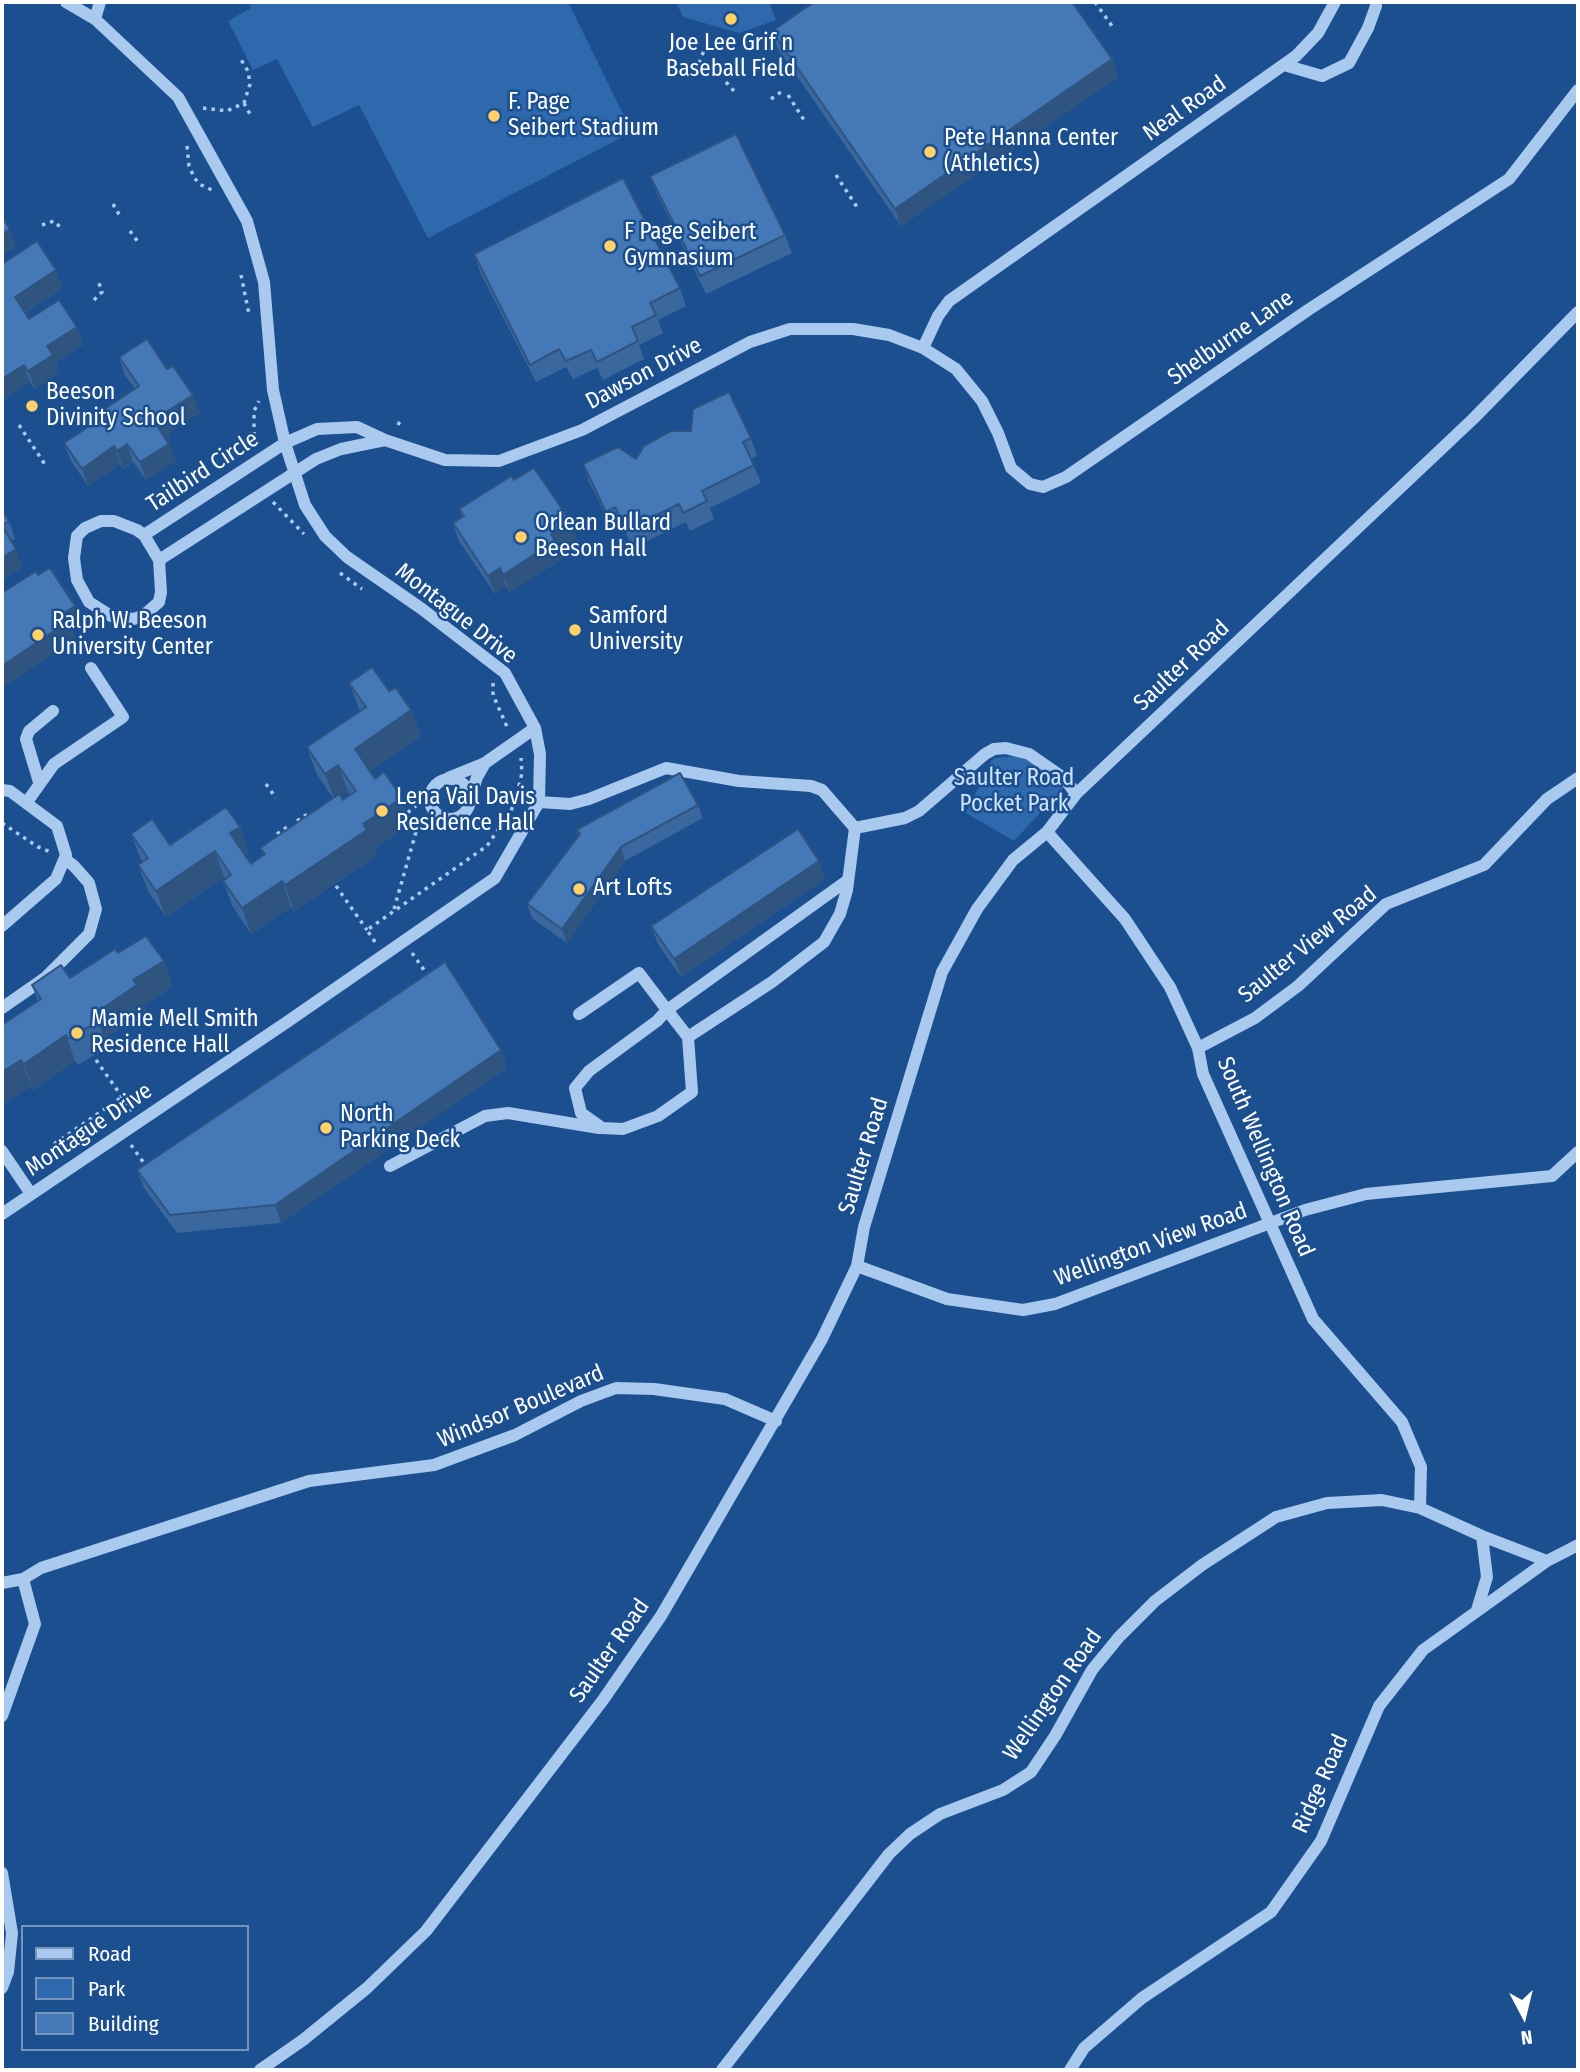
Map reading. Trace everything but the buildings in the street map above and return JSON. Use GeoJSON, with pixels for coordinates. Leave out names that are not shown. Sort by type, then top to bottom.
{"type":"FeatureCollection","features":[{"type":"Feature","properties":{"kind":"street","name":"Montague Drive"},"geometry":{"type":"LineString","coordinates":[[2,1214],[495,878],[539,802],[540,754],[535,729],[505,673],[422,609],[347,557],[325,536],[305,505],[285,443],[273,390],[264,282],[247,221],[178,97],[95,19],[66,2]]}},
{"type":"Feature","properties":{"kind":"street"},"geometry":{"type":"LineString","coordinates":[[95,19],[100,2]]}},
{"type":"Feature","properties":{"kind":"street","name":"Neal Road"},"geometry":{"type":"LineString","coordinates":[[923,348],[938,316],[961,290],[1296,57],[1318,33],[1335,2]]}},
{"type":"Feature","properties":{"kind":"street"},"geometry":{"type":"LineString","coordinates":[[1284,65],[1322,76],[1349,63],[1368,28],[1377,6],[1376,2]]}},
{"type":"Feature","properties":{"kind":"street","name":"Shelburne Lane"},"geometry":{"type":"LineString","coordinates":[[923,348],[956,369],[982,401],[1011,468],[1030,484],[1043,487],[1054,483],[1308,310],[1509,179],[1578,90]]}},
{"type":"Feature","properties":{"kind":"street","name":"Saulter Road"},"geometry":{"type":"LineString","coordinates":[[260,2070],[303,2040],[368,1988],[426,1931],[603,1700],[653,1626],[776,1421],[822,1339],[857,1266],[864,1227],[943,972],[977,909],[1013,860],[1047,832],[1076,794],[1473,419],[1578,312]]}},
{"type":"Feature","properties":{"kind":"street","name":"Dawson Drive"},"geometry":{"type":"LineString","coordinates":[[285,443],[317,429],[357,427],[385,440],[445,460],[481,462],[508,459],[582,430],[750,342],[790,328],[853,329],[889,335],[923,348]]}},
{"type":"Feature","properties":{"kind":"street","name":"Dawson Drive"},"geometry":{"type":"LineString","coordinates":[[294,471],[316,458],[341,449],[385,440]]}},
{"type":"Feature","properties":{"kind":"street","name":"Tailbird Circle"},"geometry":{"type":"LineString","coordinates":[[144,536],[285,443]]}},
{"type":"Feature","properties":{"kind":"street"},"geometry":{"type":"LineString","coordinates":[[159,560],[294,471]]}},
{"type":"Feature","properties":{"kind":"street","name":"Tailbird Circle"},"geometry":{"type":"LineString","coordinates":[[102,521],[114,521],[130,526],[144,536],[159,560],[162,592],[159,602],[144,615],[134,619],[111,616],[98,609],[83,592],[77,580],[74,558],[76,539],[85,528],[102,521]]}},
{"type":"Feature","properties":{"kind":"street"},"geometry":{"type":"LineString","coordinates":[[27,802],[54,764],[123,717],[92,668]]}},
{"type":"Feature","properties":{"kind":"street"},"geometry":{"type":"LineString","coordinates":[[39,782],[26,739],[29,731],[53,711]]}},
{"type":"Feature","properties":{"kind":"street"},"geometry":{"type":"LineString","coordinates":[[485,762],[477,777],[469,806],[460,817],[446,819],[434,812],[430,794],[437,783],[485,762],[535,729]]}},
{"type":"Feature","properties":{"kind":"street"},"geometry":{"type":"LineString","coordinates":[[855,828],[905,818],[919,811],[994,749],[1006,748],[1029,754],[1065,779],[1076,794]]}},
{"type":"Feature","properties":{"kind":"street"},"geometry":{"type":"LineString","coordinates":[[539,802],[570,804],[666,768],[729,780],[811,786],[822,790],[855,828],[840,914],[824,943],[772,982],[688,1037]]}},
{"type":"Feature","properties":{"kind":"street","name":"Saulter View Road"},"geometry":{"type":"LineString","coordinates":[[1198,1048],[1255,1018],[1298,986],[1385,904],[1484,865],[1547,799],[1578,778]]}},
{"type":"Feature","properties":{"kind":"street"},"geometry":{"type":"LineString","coordinates":[[447,779],[466,786],[470,799]]}},
{"type":"Feature","properties":{"kind":"street"},"geometry":{"type":"LineString","coordinates":[[2,790],[10,791],[27,802],[57,826],[65,857],[89,883],[96,909],[89,934],[45,978],[2,1008]]}},
{"type":"Feature","properties":{"kind":"street","name":"South Wellington Road"},"geometry":{"type":"LineString","coordinates":[[1047,832],[1125,919],[1170,987],[1198,1048],[1203,1074],[1313,1319],[1402,1422],[1421,1467],[1420,1507]]}},
{"type":"Feature","properties":{"kind":"street"},"geometry":{"type":"LineString","coordinates":[[2,926],[56,879],[65,857]]}},
{"type":"Feature","properties":{"kind":"street"},"geometry":{"type":"LineString","coordinates":[[602,1128],[581,1113],[575,1088],[589,1071],[657,1021],[667,1010],[848,880]]}},
{"type":"Feature","properties":{"kind":"street"},"geometry":{"type":"LineString","coordinates":[[390,1166],[485,1116],[508,1113],[623,1129],[658,1116],[692,1092],[688,1037],[639,973],[579,1014]]}},
{"type":"Feature","properties":{"kind":"street"},"geometry":{"type":"LineString","coordinates":[[2,1151],[31,1194]]}},
{"type":"Feature","properties":{"kind":"street","name":"Wellington View Road"},"geometry":{"type":"LineString","coordinates":[[857,1266],[947,1299],[1023,1310],[1055,1304],[1305,1210],[1366,1194],[1552,1176],[1578,1152]]}},
{"type":"Feature","properties":{"kind":"street","name":"Windsor Boulevard"},"geometry":{"type":"LineString","coordinates":[[2,1583],[23,1579],[41,1568],[309,1481],[435,1465],[515,1435],[581,1401],[616,1388],[654,1389],[725,1399],[776,1421]]}},
{"type":"Feature","properties":{"kind":"street","name":"Wellington Road"},"geometry":{"type":"LineString","coordinates":[[722,2070],[889,1854],[910,1834],[940,1814],[1003,1790],[1031,1772],[1055,1736],[1092,1670],[1119,1637],[1155,1601],[1202,1565],[1276,1517],[1327,1503],[1382,1500],[1420,1507],[1482,1536],[1547,1560]]}},
{"type":"Feature","properties":{"kind":"street"},"geometry":{"type":"LineString","coordinates":[[1477,1611],[1488,1577],[1482,1536]]}},
{"type":"Feature","properties":{"kind":"street","name":"Ridge Road"},"geometry":{"type":"LineString","coordinates":[[1070,2070],[1084,2048],[1142,1998],[1271,1912],[1321,1841],[1379,1706],[1423,1650],[1547,1560],[1578,1545]]}},
{"type":"Feature","properties":{"kind":"street"},"geometry":{"type":"LineString","coordinates":[[2,1716],[35,1624],[23,1579]]}},
{"type":"Feature","properties":{"kind":"street"},"geometry":{"type":"LineString","coordinates":[[2,1873],[12,1933],[8,1972],[2,1988]]}},
{"type":"Feature","properties":{"kind":"path"},"geometry":{"type":"LineString","coordinates":[[1095,2],[1112,26]]}},
{"type":"Feature","properties":{"kind":"path"},"geometry":{"type":"LineString","coordinates":[[696,71],[708,40]]}},
{"type":"Feature","properties":{"kind":"path"},"geometry":{"type":"LineString","coordinates":[[202,108],[227,111],[244,103],[250,85],[248,71],[240,58]]}},
{"type":"Feature","properties":{"kind":"path"},"geometry":{"type":"LineString","coordinates":[[726,82],[734,91]]}},
{"type":"Feature","properties":{"kind":"path"},"geometry":{"type":"LineString","coordinates":[[771,99],[785,90]]}},
{"type":"Feature","properties":{"kind":"path"},"geometry":{"type":"LineString","coordinates":[[788,95],[804,120]]}},
{"type":"Feature","properties":{"kind":"path"},"geometry":{"type":"LineString","coordinates":[[244,103],[251,116]]}},
{"type":"Feature","properties":{"kind":"path"},"geometry":{"type":"LineString","coordinates":[[187,140],[189,166],[194,177],[199,184],[216,192]]}},
{"type":"Feature","properties":{"kind":"path"},"geometry":{"type":"LineString","coordinates":[[836,175],[856,206]]}},
{"type":"Feature","properties":{"kind":"path"},"geometry":{"type":"LineString","coordinates":[[113,204],[120,216]]}},
{"type":"Feature","properties":{"kind":"path"},"geometry":{"type":"LineString","coordinates":[[43,225],[50,221],[56,222],[63,230]]}},
{"type":"Feature","properties":{"kind":"path"},"geometry":{"type":"LineString","coordinates":[[130,231],[138,242]]}},
{"type":"Feature","properties":{"kind":"path"},"geometry":{"type":"LineString","coordinates":[[240,275],[252,325]]}},
{"type":"Feature","properties":{"kind":"path"},"geometry":{"type":"LineString","coordinates":[[94,300],[102,292],[98,279]]}},
{"type":"Feature","properties":{"kind":"path"},"geometry":{"type":"LineString","coordinates":[[255,463],[250,451],[255,443],[253,419],[259,401],[259,388]]}},
{"type":"Feature","properties":{"kind":"path"},"geometry":{"type":"LineString","coordinates":[[398,425],[402,418]]}},
{"type":"Feature","properties":{"kind":"path"},"geometry":{"type":"LineString","coordinates":[[19,425],[46,466]]}},
{"type":"Feature","properties":{"kind":"path"},"geometry":{"type":"LineString","coordinates":[[267,489],[285,516],[307,537]]}},
{"type":"Feature","properties":{"kind":"path"},"geometry":{"type":"LineString","coordinates":[[333,567],[363,589]]}},
{"type":"Feature","properties":{"kind":"path"},"geometry":{"type":"LineString","coordinates":[[367,930],[487,846],[511,811],[522,773],[520,756],[493,695],[493,683],[487,678]]}},
{"type":"Feature","properties":{"kind":"path"},"geometry":{"type":"LineString","coordinates":[[266,784],[276,799]]}},
{"type":"Feature","properties":{"kind":"path"},"geometry":{"type":"LineString","coordinates":[[393,911],[416,832],[407,813],[416,806]]}},
{"type":"Feature","properties":{"kind":"path"},"geometry":{"type":"LineString","coordinates":[[297,821],[309,813]]}},
{"type":"Feature","properties":{"kind":"path"},"geometry":{"type":"LineString","coordinates":[[2,823],[38,847],[65,857]]}},
{"type":"Feature","properties":{"kind":"path"},"geometry":{"type":"LineString","coordinates":[[277,834],[287,827]]}},
{"type":"Feature","properties":{"kind":"path"},"geometry":{"type":"LineString","coordinates":[[337,886],[377,945]]}},
{"type":"Feature","properties":{"kind":"path"},"geometry":{"type":"LineString","coordinates":[[412,953],[435,986]]}},
{"type":"Feature","properties":{"kind":"path"},"geometry":{"type":"LineString","coordinates":[[96,1060],[133,1112]]}},
{"type":"Feature","properties":{"kind":"path"},"geometry":{"type":"LineString","coordinates":[[54,1144],[122,1097]]}},
{"type":"Feature","properties":{"kind":"path"},"geometry":{"type":"LineString","coordinates":[[131,1144],[146,1167]]}},
{"type":"Feature","properties":{"kind":"green space","name":"F. Page Seibert Stadium"},"geometry":{"type":"Polygon","coordinates":[[[248,2],[568,2],[632,132],[428,238],[359,105],[313,127],[277,59],[253,70],[228,21],[251,8],[248,2]]]}},
{"type":"Feature","properties":{"kind":"green space","name":"Joe Lee Grif n Baseball Field"},"geometry":{"type":"Polygon","coordinates":[[[676,2],[775,2],[770,5],[776,20],[739,33],[683,17],[676,2]]]}},
{"type":"Feature","properties":{"kind":"green space","name":"Saulter Road Pocket Park"},"geometry":{"type":"Polygon","coordinates":[[[1015,756],[1029,761],[1064,787],[1014,841],[966,813],[992,760],[1015,756]]]}},
{"type":"Feature","properties":{"kind":"place","name":"Joe Lee Grif n Baseball Field"},"geometry":{"type":"Point","coordinates":[731,19]}},
{"type":"Feature","properties":{"kind":"place","name":"F. Page Seibert Stadium"},"geometry":{"type":"Point","coordinates":[494,116]}},
{"type":"Feature","properties":{"kind":"place","name":"Pete Hanna Center (Athletics)"},"geometry":{"type":"Point","coordinates":[930,152]}},
{"type":"Feature","properties":{"kind":"place","name":"F Page Seibert Gymnasium"},"geometry":{"type":"Point","coordinates":[610,246]}},
{"type":"Feature","properties":{"kind":"place","name":"Beeson Divinity School"},"geometry":{"type":"Point","coordinates":[32,406]}},
{"type":"Feature","properties":{"kind":"place","name":"Orlean Bullard Beeson Hall"},"geometry":{"type":"Point","coordinates":[521,537]}},
{"type":"Feature","properties":{"kind":"place","name":"Samford University"},"geometry":{"type":"Point","coordinates":[575,630]}},
{"type":"Feature","properties":{"kind":"place","name":"Ralph W. Beeson University Center"},"geometry":{"type":"Point","coordinates":[38,635]}},
{"type":"Feature","properties":{"kind":"place","name":"Lena Vail Davis Residence Hall"},"geometry":{"type":"Point","coordinates":[382,811]}},
{"type":"Feature","properties":{"kind":"place","name":"Art Lofts"},"geometry":{"type":"Point","coordinates":[579,889]}},
{"type":"Feature","properties":{"kind":"place","name":"Mamie Mell Smith Residence Hall"},"geometry":{"type":"Point","coordinates":[77,1033]}},
{"type":"Feature","properties":{"kind":"place","name":"North Parking Deck"},"geometry":{"type":"Point","coordinates":[326,1128]}}]}
